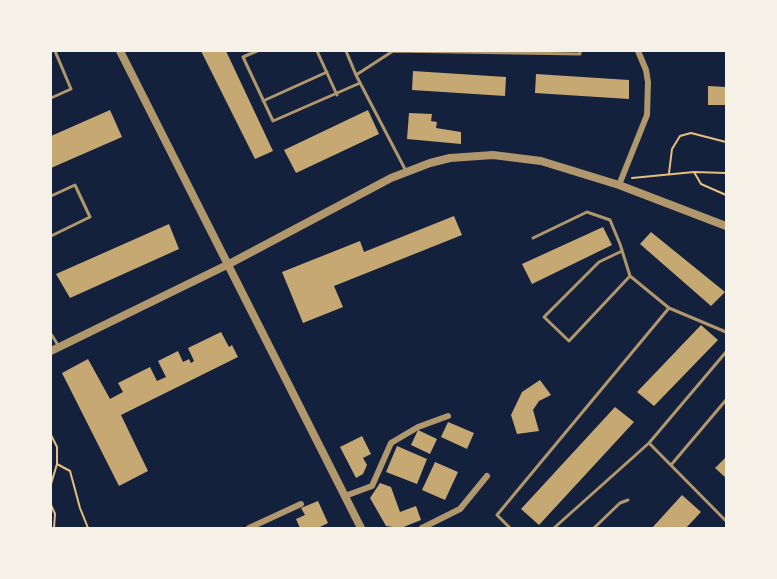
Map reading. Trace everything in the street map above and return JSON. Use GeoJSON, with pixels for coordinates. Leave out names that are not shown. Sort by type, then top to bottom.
{"type":"FeatureCollection","features":[{"type":"Feature","properties":{"kind":"street"},"geometry":{"type":"LineString","coordinates":[[120,51],[361,528]]}},
{"type":"Feature","properties":{"kind":"street"},"geometry":{"type":"LineString","coordinates":[[619,185],[647,115],[648,82],[638,51]]}},
{"type":"Feature","properties":{"kind":"street"},"geometry":{"type":"LineString","coordinates":[[55,349],[229,264],[406,171],[430,162],[450,158],[493,155],[542,161],[619,185],[726,226]]}},
{"type":"Feature","properties":{"kind":"street"},"geometry":{"type":"LineString","coordinates":[[345,496],[372,486],[391,443],[418,427],[448,417]]}},
{"type":"Feature","properties":{"kind":"street"},"geometry":{"type":"LineString","coordinates":[[422,528],[460,509],[487,476]]}},
{"type":"Feature","properties":{"kind":"street"},"geometry":{"type":"LineString","coordinates":[[249,528],[301,504]]}},
{"type":"Feature","properties":{"kind":"lane"},"geometry":{"type":"LineString","coordinates":[[51,98],[71,88],[55,51]]}},
{"type":"Feature","properties":{"kind":"lane"},"geometry":{"type":"LineString","coordinates":[[257,51],[243,57],[273,121],[360,83]]}},
{"type":"Feature","properties":{"kind":"lane"},"geometry":{"type":"LineString","coordinates":[[317,51],[337,95]]}},
{"type":"Feature","properties":{"kind":"lane"},"geometry":{"type":"LineString","coordinates":[[346,51],[406,171]]}},
{"type":"Feature","properties":{"kind":"lane"},"geometry":{"type":"LineString","coordinates":[[356,75],[393,51],[580,54],[580,51]]}},
{"type":"Feature","properties":{"kind":"lane"},"geometry":{"type":"LineString","coordinates":[[263,101],[327,72]]}},
{"type":"Feature","properties":{"kind":"lane"},"geometry":{"type":"LineString","coordinates":[[51,196],[75,185],[90,217],[51,236]]}},
{"type":"Feature","properties":{"kind":"lane"},"geometry":{"type":"LineString","coordinates":[[533,238],[587,212],[610,220],[630,276],[669,308],[726,332]]}},
{"type":"Feature","properties":{"kind":"lane"},"geometry":{"type":"LineString","coordinates":[[622,251],[599,262],[544,317],[569,341],[630,276]]}},
{"type":"Feature","properties":{"kind":"lane"},"geometry":{"type":"LineString","coordinates":[[510,528],[497,515],[669,308]]}},
{"type":"Feature","properties":{"kind":"lane"},"geometry":{"type":"LineString","coordinates":[[51,334],[55,349]]}},
{"type":"Feature","properties":{"kind":"lane"},"geometry":{"type":"LineString","coordinates":[[555,528],[649,443],[726,352]]}},
{"type":"Feature","properties":{"kind":"lane"},"geometry":{"type":"LineString","coordinates":[[671,465],[726,400]]}},
{"type":"Feature","properties":{"kind":"lane"},"geometry":{"type":"LineString","coordinates":[[649,443],[726,520]]}},
{"type":"Feature","properties":{"kind":"lane"},"geometry":{"type":"LineString","coordinates":[[594,528],[620,503],[628,500]]}},
{"type":"Feature","properties":{"kind":"path"},"geometry":{"type":"LineString","coordinates":[[668,174],[672,149],[680,136],[691,133],[726,142]]}},
{"type":"Feature","properties":{"kind":"path"},"geometry":{"type":"LineString","coordinates":[[694,172],[701,184],[726,195]]}},
{"type":"Feature","properties":{"kind":"path"},"geometry":{"type":"LineString","coordinates":[[632,178],[694,172],[726,173]]}},
{"type":"Feature","properties":{"kind":"path"},"geometry":{"type":"LineString","coordinates":[[51,435],[57,447],[57,464],[51,484]]}},
{"type":"Feature","properties":{"kind":"path"},"geometry":{"type":"LineString","coordinates":[[51,449],[57,447]]}},
{"type":"Feature","properties":{"kind":"path"},"geometry":{"type":"LineString","coordinates":[[57,464],[70,471],[88,528]]}},
{"type":"Feature","properties":{"kind":"path"},"geometry":{"type":"LineString","coordinates":[[51,505],[56,514],[54,528]]}},
{"type":"Feature","properties":{"kind":"building"},"geometry":{"type":"Polygon","coordinates":[[[201,51],[226,51],[273,151],[255,159],[201,51]]]}},
{"type":"Feature","properties":{"kind":"building"},"geometry":{"type":"Polygon","coordinates":[[[413,71],[506,77],[505,96],[412,90],[413,71]]]}},
{"type":"Feature","properties":{"kind":"building"},"geometry":{"type":"Polygon","coordinates":[[[536,74],[629,80],[629,99],[535,93],[536,74]]]}},
{"type":"Feature","properties":{"kind":"building"},"geometry":{"type":"Polygon","coordinates":[[[708,86],[726,87],[726,105],[708,105],[708,86]]]}},
{"type":"Feature","properties":{"kind":"building"},"geometry":{"type":"Polygon","coordinates":[[[110,110],[122,137],[51,168],[51,136],[110,110]]]}},
{"type":"Feature","properties":{"kind":"building"},"geometry":{"type":"Polygon","coordinates":[[[368,110],[379,134],[296,173],[284,150],[368,110]]]}},
{"type":"Feature","properties":{"kind":"building"},"geometry":{"type":"Polygon","coordinates":[[[409,113],[432,114],[431,121],[437,122],[436,128],[461,132],[461,144],[407,139],[409,113]]]}},
{"type":"Feature","properties":{"kind":"building"},"geometry":{"type":"Polygon","coordinates":[[[454,216],[462,235],[334,286],[343,307],[303,323],[282,272],[360,241],[364,252],[454,216]]]}},
{"type":"Feature","properties":{"kind":"building"},"geometry":{"type":"Polygon","coordinates":[[[169,224],[179,249],[70,298],[56,274],[169,224]]]}},
{"type":"Feature","properties":{"kind":"building"},"geometry":{"type":"Polygon","coordinates":[[[603,227],[612,245],[532,284],[522,264],[603,227]]]}},
{"type":"Feature","properties":{"kind":"building"},"geometry":{"type":"Polygon","coordinates":[[[651,232],[725,292],[711,306],[640,244],[651,232]]]}},
{"type":"Feature","properties":{"kind":"building"},"geometry":{"type":"Polygon","coordinates":[[[701,325],[718,340],[654,406],[637,392],[701,325]]]}},
{"type":"Feature","properties":{"kind":"building"},"geometry":{"type":"Polygon","coordinates":[[[221,332],[229,347],[232,345],[238,357],[121,415],[148,471],[119,486],[62,373],[88,359],[110,399],[123,392],[118,383],[150,367],[157,381],[166,377],[158,361],[178,351],[183,362],[189,359],[191,363],[194,361],[188,348],[221,332]]]}},
{"type":"Feature","properties":{"kind":"building"},"geometry":{"type":"Polygon","coordinates":[[[540,380],[551,395],[539,401],[533,410],[539,431],[517,434],[511,415],[522,392],[540,380]]]}},
{"type":"Feature","properties":{"kind":"building"},"geometry":{"type":"Polygon","coordinates":[[[615,407],[634,422],[539,525],[521,509],[615,407]]]}},
{"type":"Feature","properties":{"kind":"building"},"geometry":{"type":"Polygon","coordinates":[[[448,422],[474,433],[467,449],[441,437],[448,422]]]}},
{"type":"Feature","properties":{"kind":"building"},"geometry":{"type":"Polygon","coordinates":[[[418,430],[437,439],[430,454],[411,445],[418,430]]]}},
{"type":"Feature","properties":{"kind":"building"},"geometry":{"type":"Polygon","coordinates":[[[362,436],[371,454],[363,458],[367,465],[363,474],[356,478],[340,447],[362,436]]]}},
{"type":"Feature","properties":{"kind":"building"},"geometry":{"type":"Polygon","coordinates":[[[397,446],[427,459],[417,484],[386,472],[397,446]]]}},
{"type":"Feature","properties":{"kind":"building"},"geometry":{"type":"Polygon","coordinates":[[[726,457],[726,478],[715,468],[726,457]]]}},
{"type":"Feature","properties":{"kind":"building"},"geometry":{"type":"Polygon","coordinates":[[[435,462],[458,472],[445,500],[422,490],[435,462]]]}},
{"type":"Feature","properties":{"kind":"building"},"geometry":{"type":"Polygon","coordinates":[[[380,483],[391,487],[400,512],[416,506],[421,520],[401,528],[386,526],[370,498],[380,483]]]}},
{"type":"Feature","properties":{"kind":"building"},"geometry":{"type":"Polygon","coordinates":[[[682,495],[701,512],[686,528],[652,528],[682,495]]]}},
{"type":"Feature","properties":{"kind":"building"},"geometry":{"type":"Polygon","coordinates":[[[318,501],[328,523],[318,528],[300,528],[296,519],[305,515],[301,508],[318,501]]]}}]}
